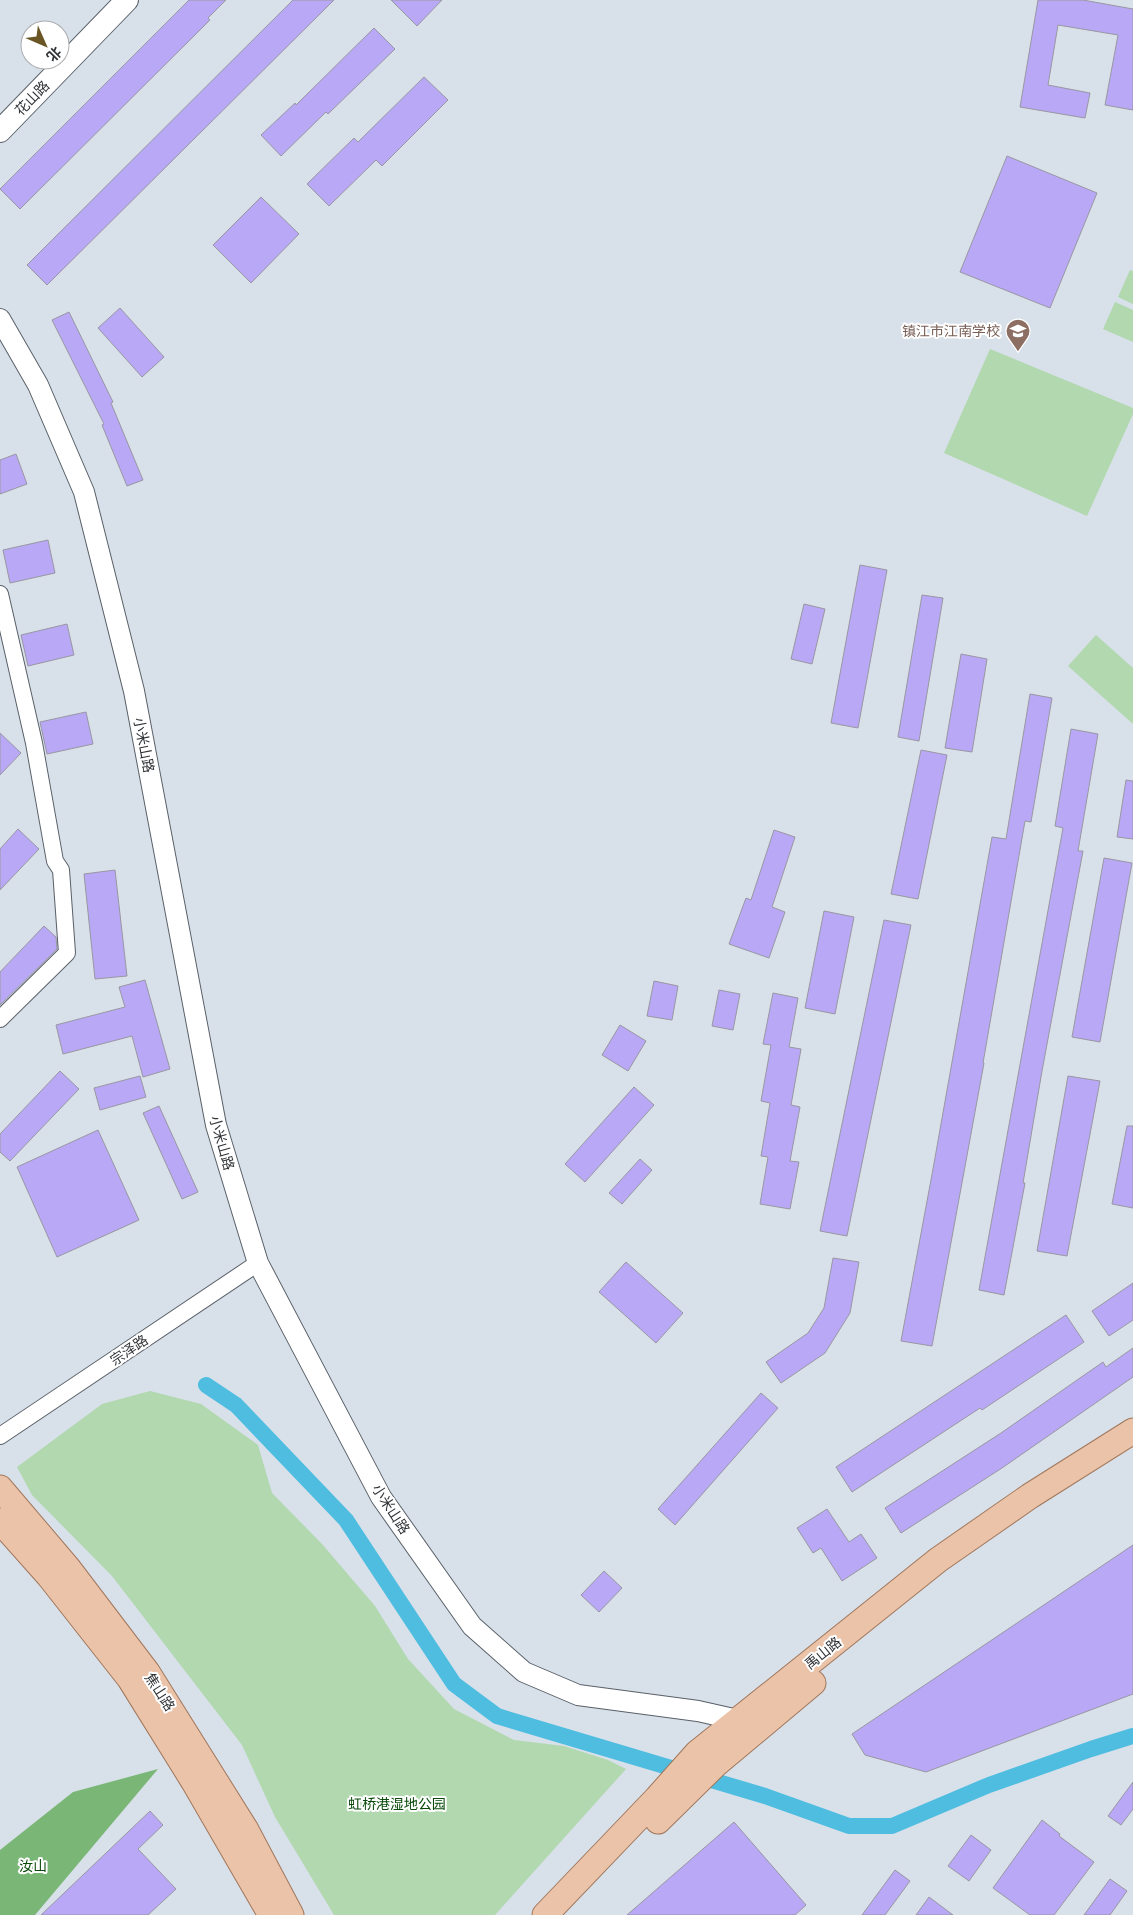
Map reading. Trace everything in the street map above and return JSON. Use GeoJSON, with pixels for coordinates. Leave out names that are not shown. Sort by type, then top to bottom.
{"type":"FeatureCollection","features":[{"type":"Feature","properties":{"kind":"main road","name":"花山路"},"geometry":{"type":"LineString","coordinates":[[0,131],[127,0]]}},
{"type":"Feature","properties":{"kind":"main road","name":"禹山路"},"geometry":{"type":"LineString","coordinates":[[565,1915],[663,1804],[706,1759],[938,1560],[1030,1496],[1133,1431]]}},
{"type":"Feature","properties":{"kind":"main road","name":"禹山路"},"geometry":{"type":"LineString","coordinates":[[746,1726],[946,1572],[1133,1450]]}},
{"type":"Feature","properties":{"kind":"main road","name":"焦山路"},"geometry":{"type":"LineString","coordinates":[[0,1488],[68,1568],[147,1672],[246,1830],[291,1915]]}},
{"type":"Feature","properties":{"kind":"main road","name":"焦山路"},"geometry":{"type":"LineString","coordinates":[[0,1521],[49,1576],[130,1679],[194,1782],[271,1915]]}},
{"type":"Feature","properties":{"kind":"main road","name":"禹山路"},"geometry":{"type":"LineString","coordinates":[[545,1915],[663,1804]]}},
{"type":"Feature","properties":{"kind":"street","name":"小米山路"},"geometry":{"type":"LineString","coordinates":[[0,319],[38,385],[84,492],[134,691],[216,1125],[258,1263],[381,1498],[472,1626],[524,1672],[578,1695],[698,1711],[746,1726]]}},
{"type":"Feature","properties":{"kind":"street"},"geometry":{"type":"LineString","coordinates":[[0,594],[34,743],[55,861],[61,870],[67,953],[0,1019]]}},
{"type":"Feature","properties":{"kind":"street","name":"宗泽路"},"geometry":{"type":"LineString","coordinates":[[0,1436],[258,1263]]}},
{"type":"Feature","properties":{"kind":"green space"},"geometry":{"type":"Polygon","coordinates":[[[1130,270],[1133,271],[1133,304],[1118,297],[1130,270]]]}},
{"type":"Feature","properties":{"kind":"green space"},"geometry":{"type":"Polygon","coordinates":[[[1115,302],[1133,310],[1133,342],[1103,329],[1115,302]]]}},
{"type":"Feature","properties":{"kind":"green space"},"geometry":{"type":"Polygon","coordinates":[[[990,349],[1133,408],[1133,414],[1087,516],[944,453],[990,349]]]}},
{"type":"Feature","properties":{"kind":"green space"},"geometry":{"type":"Polygon","coordinates":[[[1096,635],[1133,668],[1133,724],[1068,666],[1096,635]]]}},
{"type":"Feature","properties":{"kind":"green space","name":"虹桥港湿地公园"},"geometry":{"type":"Polygon","coordinates":[[[150,1391],[201,1404],[258,1445],[272,1493],[322,1544],[375,1606],[408,1659],[454,1709],[514,1740],[564,1746],[608,1760],[626,1769],[495,1915],[334,1915],[275,1817],[242,1745],[112,1576],[32,1495],[17,1467],[102,1404],[150,1391]]]}},
{"type":"Feature","properties":{"kind":"green space","name":"汝山"},"geometry":{"type":"Polygon","coordinates":[[[158,1769],[35,1915],[0,1915],[0,1850],[73,1792],[158,1769]]]}},
{"type":"Feature","properties":{"kind":"building"},"geometry":{"type":"Polygon","coordinates":[[[189,0],[226,0],[208,18],[210,20],[20,209],[0,189],[189,0]]]}},
{"type":"Feature","properties":{"kind":"building"},"geometry":{"type":"Polygon","coordinates":[[[293,0],[334,0],[47,285],[27,265],[293,0]]]}},
{"type":"Feature","properties":{"kind":"building"},"geometry":{"type":"Polygon","coordinates":[[[391,0],[442,0],[417,26],[391,0]]]}},
{"type":"Feature","properties":{"kind":"building"},"geometry":{"type":"Polygon","coordinates":[[[1038,0],[1083,0],[1133,9],[1133,110],[1105,105],[1118,35],[1058,25],[1048,85],[1090,93],[1085,118],[1020,107],[1038,0]]]}},
{"type":"Feature","properties":{"kind":"building"},"geometry":{"type":"Polygon","coordinates":[[[374,28],[395,49],[328,114],[326,112],[281,156],[261,135],[295,103],[296,105],[374,28]]]}},
{"type":"Feature","properties":{"kind":"building"},"geometry":{"type":"Polygon","coordinates":[[[424,77],[448,100],[382,166],[376,160],[329,206],[307,184],[354,138],[358,142],[424,77]]]}},
{"type":"Feature","properties":{"kind":"building"},"geometry":{"type":"Polygon","coordinates":[[[1007,156],[1097,193],[1050,308],[960,272],[1007,156]]]}},
{"type":"Feature","properties":{"kind":"building"},"geometry":{"type":"Polygon","coordinates":[[[261,197],[299,234],[251,283],[213,245],[261,197]]]}},
{"type":"Feature","properties":{"kind":"building"},"geometry":{"type":"Polygon","coordinates":[[[120,308],[164,357],[142,377],[98,328],[120,308]]]}},
{"type":"Feature","properties":{"kind":"building"},"geometry":{"type":"Polygon","coordinates":[[[69,312],[113,402],[111,403],[143,480],[127,486],[102,425],[104,424],[52,320],[69,312]]]}},
{"type":"Feature","properties":{"kind":"building"},"geometry":{"type":"Polygon","coordinates":[[[16,454],[27,484],[0,494],[0,460],[16,454]]]}},
{"type":"Feature","properties":{"kind":"building"},"geometry":{"type":"Polygon","coordinates":[[[48,540],[55,573],[10,583],[3,550],[48,540]]]}},
{"type":"Feature","properties":{"kind":"building"},"geometry":{"type":"Polygon","coordinates":[[[860,565],[887,570],[858,728],[831,723],[860,565]]]}},
{"type":"Feature","properties":{"kind":"building"},"geometry":{"type":"Polygon","coordinates":[[[922,595],[943,598],[919,741],[898,737],[922,595]]]}},
{"type":"Feature","properties":{"kind":"building"},"geometry":{"type":"Polygon","coordinates":[[[804,604],[825,609],[812,664],[791,659],[804,604]]]}},
{"type":"Feature","properties":{"kind":"building"},"geometry":{"type":"Polygon","coordinates":[[[67,624],[74,655],[28,666],[21,635],[67,624]]]}},
{"type":"Feature","properties":{"kind":"building"},"geometry":{"type":"Polygon","coordinates":[[[961,654],[987,659],[972,752],[945,748],[961,654]]]}},
{"type":"Feature","properties":{"kind":"building"},"geometry":{"type":"Polygon","coordinates":[[[1030,694],[1052,698],[1031,822],[1025,821],[984,1063],[932,1346],[901,1341],[992,837],[1006,839],[1030,694]]]}},
{"type":"Feature","properties":{"kind":"building"},"geometry":{"type":"Polygon","coordinates":[[[86,712],[93,744],[47,754],[40,722],[86,712]]]}},
{"type":"Feature","properties":{"kind":"building"},"geometry":{"type":"Polygon","coordinates":[[[1071,729],[1098,734],[1078,851],[1083,851],[1042,1071],[1023,1183],[1025,1183],[1004,1295],[979,1290],[1063,828],[1055,826],[1071,729]]]}},
{"type":"Feature","properties":{"kind":"building"},"geometry":{"type":"Polygon","coordinates":[[[0,733],[21,753],[0,775],[0,733]]]}},
{"type":"Feature","properties":{"kind":"building"},"geometry":{"type":"Polygon","coordinates":[[[921,750],[947,755],[918,899],[891,894],[921,750]]]}},
{"type":"Feature","properties":{"kind":"building"},"geometry":{"type":"Polygon","coordinates":[[[1126,780],[1133,781],[1133,839],[1117,837],[1126,780]]]}},
{"type":"Feature","properties":{"kind":"building"},"geometry":{"type":"Polygon","coordinates":[[[18,829],[39,849],[0,890],[0,849],[18,829]]]}},
{"type":"Feature","properties":{"kind":"building"},"geometry":{"type":"Polygon","coordinates":[[[774,830],[795,837],[772,907],[785,912],[769,958],[729,944],[746,898],[751,900],[774,830]]]}},
{"type":"Feature","properties":{"kind":"building"},"geometry":{"type":"Polygon","coordinates":[[[1104,858],[1132,863],[1100,1042],[1072,1037],[1104,858]]]}},
{"type":"Feature","properties":{"kind":"building"},"geometry":{"type":"Polygon","coordinates":[[[115,870],[127,976],[95,979],[84,874],[115,870]]]}},
{"type":"Feature","properties":{"kind":"building"},"geometry":{"type":"Polygon","coordinates":[[[824,911],[854,917],[835,1014],[805,1008],[824,911]]]}},
{"type":"Feature","properties":{"kind":"building"},"geometry":{"type":"Polygon","coordinates":[[[884,920],[911,925],[847,1236],[820,1231],[884,920]]]}},
{"type":"Feature","properties":{"kind":"building"},"geometry":{"type":"Polygon","coordinates":[[[44,926],[56,937],[57,949],[0,1005],[0,972],[44,926]]]}},
{"type":"Feature","properties":{"kind":"building"},"geometry":{"type":"Polygon","coordinates":[[[145,980],[170,1069],[143,1077],[132,1036],[63,1054],[56,1025],[125,1007],[119,987],[145,980]]]}},
{"type":"Feature","properties":{"kind":"building"},"geometry":{"type":"Polygon","coordinates":[[[654,981],[678,986],[672,1020],[647,1016],[654,981]]]}},
{"type":"Feature","properties":{"kind":"building"},"geometry":{"type":"Polygon","coordinates":[[[719,990],[740,994],[733,1030],[712,1026],[719,990]]]}},
{"type":"Feature","properties":{"kind":"building"},"geometry":{"type":"Polygon","coordinates":[[[773,993],[798,998],[789,1047],[801,1049],[791,1105],[800,1107],[790,1161],[799,1162],[790,1209],[760,1204],[768,1157],[761,1156],[770,1103],[761,1101],[771,1045],[763,1044],[773,993]]]}},
{"type":"Feature","properties":{"kind":"building"},"geometry":{"type":"Polygon","coordinates":[[[620,1025],[646,1041],[628,1071],[602,1055],[620,1025]]]}},
{"type":"Feature","properties":{"kind":"building"},"geometry":{"type":"Polygon","coordinates":[[[60,1071],[79,1089],[10,1161],[0,1152],[0,1134],[60,1071]]]}},
{"type":"Feature","properties":{"kind":"building"},"geometry":{"type":"Polygon","coordinates":[[[140,1076],[146,1097],[100,1110],[94,1088],[140,1076]]]}},
{"type":"Feature","properties":{"kind":"building"},"geometry":{"type":"Polygon","coordinates":[[[1068,1076],[1100,1081],[1067,1256],[1037,1251],[1068,1076]]]}},
{"type":"Feature","properties":{"kind":"building"},"geometry":{"type":"Polygon","coordinates":[[[634,1087],[654,1105],[585,1182],[565,1164],[634,1087]]]}},
{"type":"Feature","properties":{"kind":"building"},"geometry":{"type":"Polygon","coordinates":[[[159,1106],[198,1192],[182,1199],[143,1113],[159,1106]]]}},
{"type":"Feature","properties":{"kind":"building"},"geometry":{"type":"Polygon","coordinates":[[[1127,1126],[1133,1126],[1133,1208],[1112,1204],[1127,1126]]]}},
{"type":"Feature","properties":{"kind":"building"},"geometry":{"type":"Polygon","coordinates":[[[98,1130],[139,1220],[57,1257],[17,1167],[98,1130]]]}},
{"type":"Feature","properties":{"kind":"building"},"geometry":{"type":"Polygon","coordinates":[[[640,1159],[652,1170],[622,1204],[609,1193],[640,1159]]]}},
{"type":"Feature","properties":{"kind":"building"},"geometry":{"type":"Polygon","coordinates":[[[833,1258],[859,1262],[850,1313],[825,1353],[781,1383],[766,1362],[808,1333],[824,1308],[833,1258]]]}},
{"type":"Feature","properties":{"kind":"building"},"geometry":{"type":"Polygon","coordinates":[[[626,1262],[683,1313],[656,1343],[599,1292],[626,1262]]]}},
{"type":"Feature","properties":{"kind":"building"},"geometry":{"type":"Polygon","coordinates":[[[1133,1283],[1133,1320],[1109,1336],[1092,1311],[1133,1283]]]}},
{"type":"Feature","properties":{"kind":"building"},"geometry":{"type":"Polygon","coordinates":[[[1066,1315],[1084,1342],[982,1410],[980,1408],[852,1492],[836,1467],[1066,1315]]]}},
{"type":"Feature","properties":{"kind":"building"},"geometry":{"type":"Polygon","coordinates":[[[1133,1348],[1133,1377],[1002,1468],[901,1533],[885,1508],[1001,1433],[1103,1362],[1106,1367],[1133,1348]]]}},
{"type":"Feature","properties":{"kind":"building"},"geometry":{"type":"Polygon","coordinates":[[[761,1393],[778,1408],[675,1525],[658,1509],[761,1393]]]}},
{"type":"Feature","properties":{"kind":"building"},"geometry":{"type":"Polygon","coordinates":[[[827,1509],[849,1542],[861,1534],[877,1558],[842,1581],[821,1548],[813,1553],[797,1528],[827,1509]]]}},
{"type":"Feature","properties":{"kind":"building"},"geometry":{"type":"Polygon","coordinates":[[[1133,1545],[1133,1694],[926,1772],[865,1755],[852,1734],[1133,1545]]]}},
{"type":"Feature","properties":{"kind":"building"},"geometry":{"type":"Polygon","coordinates":[[[604,1571],[622,1588],[599,1612],[581,1595],[604,1571]]]}},
{"type":"Feature","properties":{"kind":"building"},"geometry":{"type":"Polygon","coordinates":[[[1133,1782],[1133,1809],[1121,1825],[1108,1816],[1133,1782]]]}},
{"type":"Feature","properties":{"kind":"building"},"geometry":{"type":"Polygon","coordinates":[[[150,1811],[163,1825],[138,1849],[176,1889],[148,1915],[41,1915],[150,1811]]]}},
{"type":"Feature","properties":{"kind":"building"},"geometry":{"type":"Polygon","coordinates":[[[1042,1820],[1060,1834],[1059,1836],[1094,1862],[1054,1915],[1030,1915],[993,1888],[1042,1820]]]}},
{"type":"Feature","properties":{"kind":"building"},"geometry":{"type":"Polygon","coordinates":[[[734,1822],[806,1905],[795,1915],[627,1915],[734,1822]]]}},
{"type":"Feature","properties":{"kind":"building"},"geometry":{"type":"Polygon","coordinates":[[[971,1835],[991,1850],[969,1881],[948,1866],[971,1835]]]}},
{"type":"Feature","properties":{"kind":"building"},"geometry":{"type":"Polygon","coordinates":[[[895,1870],[910,1881],[885,1915],[862,1915],[895,1870]]]}},
{"type":"Feature","properties":{"kind":"building"},"geometry":{"type":"Polygon","coordinates":[[[1110,1879],[1127,1891],[1110,1915],[1084,1915],[1110,1879]]]}},
{"type":"Feature","properties":{"kind":"building"},"geometry":{"type":"Polygon","coordinates":[[[929,1897],[953,1915],[916,1915],[929,1897]]]}},
{"type":"Feature","properties":{"kind":"waterway"},"geometry":{"type":"LineString","coordinates":[[206,1385],[236,1405],[346,1520],[454,1684],[497,1716],[765,1796],[849,1826],[892,1826],[989,1785],[1133,1736]]}},
{"type":"Feature","properties":{"kind":"place","name":"镇江市江南学校"},"geometry":{"type":"Point","coordinates":[1018,352]}}]}
